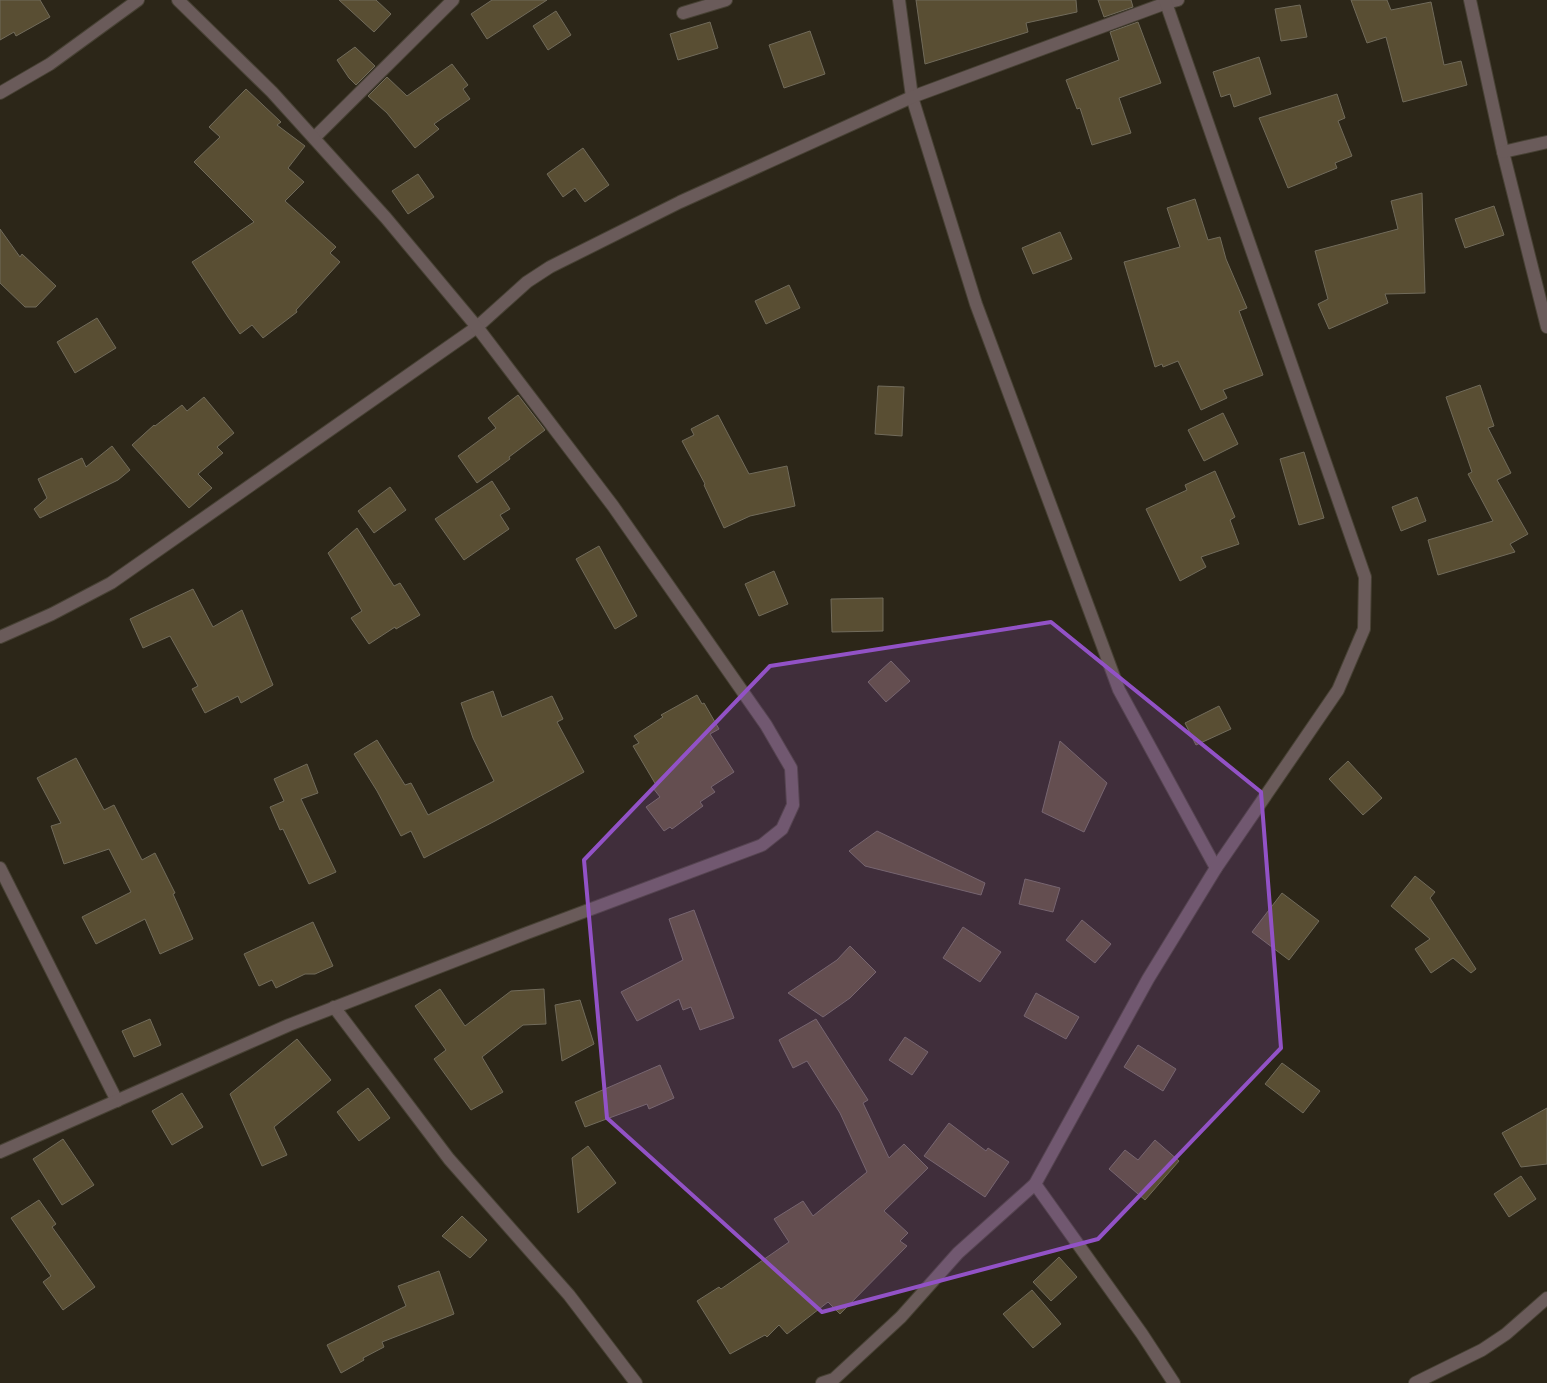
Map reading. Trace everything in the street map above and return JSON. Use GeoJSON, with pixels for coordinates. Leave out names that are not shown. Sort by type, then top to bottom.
{"type":"FeatureCollection","features":[{"type":"Feature","properties":{"kind":"street"},"geometry":{"type":"LineString","coordinates":[[0,93],[50,64],[138,0]]}},
{"type":"Feature","properties":{"kind":"street"},"geometry":{"type":"LineString","coordinates":[[0,1152],[116,1100],[334,1007],[762,846],[782,829],[793,805],[791,768],[766,725],[613,506],[477,327],[386,218],[272,92],[178,0]]}},
{"type":"Feature","properties":{"kind":"street"},"geometry":{"type":"LineString","coordinates":[[314,138],[453,0]]}},
{"type":"Feature","properties":{"kind":"street"},"geometry":{"type":"LineString","coordinates":[[683,14],[726,0]]}},
{"type":"Feature","properties":{"kind":"street"},"geometry":{"type":"LineString","coordinates":[[899,0],[912,97],[976,304],[1119,690],[1216,868]]}},
{"type":"Feature","properties":{"kind":"street"},"geometry":{"type":"LineString","coordinates":[[0,637],[52,614],[111,583],[477,327],[527,282],[550,266],[680,202],[912,97],[1165,2],[1178,0]]}},
{"type":"Feature","properties":{"kind":"street"},"geometry":{"type":"LineString","coordinates":[[1470,0],[1504,152],[1547,327]]}},
{"type":"Feature","properties":{"kind":"street"},"geometry":{"type":"LineString","coordinates":[[822,1383],[834,1378],[894,1323],[958,1253],[1035,1184],[1148,979],[1216,868],[1338,690],[1364,628],[1365,576],[1165,2]]}},
{"type":"Feature","properties":{"kind":"street"},"geometry":{"type":"LineString","coordinates":[[1504,152],[1547,142]]}},
{"type":"Feature","properties":{"kind":"street"},"geometry":{"type":"LineString","coordinates":[[0,868],[116,1100]]}},
{"type":"Feature","properties":{"kind":"street"},"geometry":{"type":"LineString","coordinates":[[334,1007],[449,1159],[569,1295],[636,1383]]}},
{"type":"Feature","properties":{"kind":"street"},"geometry":{"type":"LineString","coordinates":[[1035,1184],[1142,1334],[1174,1383]]}},
{"type":"Feature","properties":{"kind":"street"},"geometry":{"type":"LineString","coordinates":[[1415,1383],[1482,1350],[1506,1334],[1547,1298]]}},
{"type":"Feature","properties":{"kind":"highlighted area"},"geometry":{"type":"Polygon","coordinates":[[[1051,622],[1261,792],[1281,1048],[1098,1239],[822,1312],[607,1118],[584,860],[770,666],[1051,622]]]}},
{"type":"Feature","properties":{"kind":"building"},"geometry":{"type":"Polygon","coordinates":[[[0,0],[40,0],[50,17],[16,36],[14,32],[0,40],[0,0]]]}},
{"type":"Feature","properties":{"kind":"building"},"geometry":{"type":"Polygon","coordinates":[[[339,0],[376,0],[391,14],[374,32],[339,0]]]}},
{"type":"Feature","properties":{"kind":"building"},"geometry":{"type":"Polygon","coordinates":[[[492,0],[547,0],[487,39],[471,14],[492,0]]]}},
{"type":"Feature","properties":{"kind":"building"},"geometry":{"type":"Polygon","coordinates":[[[916,0],[1076,0],[1077,12],[1026,23],[1028,32],[925,64],[916,0]]]}},
{"type":"Feature","properties":{"kind":"building"},"geometry":{"type":"Polygon","coordinates":[[[1098,0],[1131,0],[1133,7],[1104,17],[1098,0]]]}},
{"type":"Feature","properties":{"kind":"building"},"geometry":{"type":"Polygon","coordinates":[[[1351,0],[1387,0],[1391,10],[1431,2],[1444,65],[1461,61],[1467,85],[1403,102],[1386,37],[1367,43],[1351,0]]]}},
{"type":"Feature","properties":{"kind":"building"},"geometry":{"type":"Polygon","coordinates":[[[1300,5],[1307,37],[1281,41],[1275,9],[1300,5]]]}},
{"type":"Feature","properties":{"kind":"building"},"geometry":{"type":"Polygon","coordinates":[[[556,11],[571,35],[548,50],[533,26],[556,11]]]}},
{"type":"Feature","properties":{"kind":"building"},"geometry":{"type":"Polygon","coordinates":[[[710,22],[718,48],[678,60],[670,34],[710,22]]]}},
{"type":"Feature","properties":{"kind":"building"},"geometry":{"type":"Polygon","coordinates":[[[1138,22],[1161,83],[1119,98],[1131,133],[1092,145],[1080,108],[1077,109],[1066,80],[1119,60],[1110,32],[1138,22]]]}},
{"type":"Feature","properties":{"kind":"building"},"geometry":{"type":"Polygon","coordinates":[[[810,31],[825,74],[784,88],[769,45],[810,31]]]}},
{"type":"Feature","properties":{"kind":"building"},"geometry":{"type":"Polygon","coordinates":[[[355,47],[375,66],[356,85],[337,60],[355,47]]]}},
{"type":"Feature","properties":{"kind":"building"},"geometry":{"type":"Polygon","coordinates":[[[1259,57],[1271,94],[1234,107],[1230,94],[1221,97],[1213,72],[1259,57]]]}},
{"type":"Feature","properties":{"kind":"building"},"geometry":{"type":"Polygon","coordinates":[[[452,64],[468,85],[463,89],[470,99],[434,124],[439,129],[415,148],[387,113],[368,96],[387,77],[407,96],[452,64]]]}},
{"type":"Feature","properties":{"kind":"building"},"geometry":{"type":"Polygon","coordinates":[[[246,89],[281,122],[277,125],[305,146],[288,168],[304,182],[285,201],[336,247],[330,253],[340,262],[296,310],[297,312],[263,338],[252,325],[240,334],[192,262],[254,222],[194,162],[220,137],[209,127],[246,89]]]}},
{"type":"Feature","properties":{"kind":"building"},"geometry":{"type":"Polygon","coordinates":[[[1337,94],[1345,118],[1338,121],[1352,156],[1335,163],[1337,168],[1288,188],[1259,118],[1337,94]]]}},
{"type":"Feature","properties":{"kind":"building"},"geometry":{"type":"Polygon","coordinates":[[[583,148],[609,185],[585,202],[575,188],[563,197],[547,174],[583,148]]]}},
{"type":"Feature","properties":{"kind":"building"},"geometry":{"type":"Polygon","coordinates":[[[418,174],[434,197],[408,214],[392,191],[418,174]]]}},
{"type":"Feature","properties":{"kind":"building"},"geometry":{"type":"Polygon","coordinates":[[[1422,193],[1425,293],[1385,294],[1388,303],[1329,329],[1318,304],[1328,299],[1315,251],[1398,229],[1391,201],[1422,193]]]}},
{"type":"Feature","properties":{"kind":"building"},"geometry":{"type":"Polygon","coordinates":[[[1195,199],[1208,240],[1220,237],[1226,259],[1247,308],[1239,311],[1263,375],[1223,390],[1227,398],[1201,410],[1178,361],[1163,367],[1162,364],[1155,367],[1124,262],[1180,247],[1167,208],[1195,199]]]}},
{"type":"Feature","properties":{"kind":"building"},"geometry":{"type":"Polygon","coordinates":[[[1494,206],[1504,235],[1465,248],[1455,219],[1494,206]]]}},
{"type":"Feature","properties":{"kind":"building"},"geometry":{"type":"Polygon","coordinates":[[[0,229],[20,257],[22,254],[56,286],[36,307],[25,307],[0,283],[0,229]]]}},
{"type":"Feature","properties":{"kind":"building"},"geometry":{"type":"Polygon","coordinates":[[[1060,232],[1072,259],[1033,274],[1022,248],[1060,232]]]}},
{"type":"Feature","properties":{"kind":"building"},"geometry":{"type":"Polygon","coordinates":[[[789,285],[800,308],[766,324],[755,301],[789,285]]]}},
{"type":"Feature","properties":{"kind":"building"},"geometry":{"type":"Polygon","coordinates":[[[97,318],[116,348],[75,373],[57,342],[97,318]]]}},
{"type":"Feature","properties":{"kind":"building"},"geometry":{"type":"Polygon","coordinates":[[[1480,385],[1494,426],[1488,428],[1511,473],[1497,480],[1528,534],[1510,544],[1515,552],[1438,575],[1428,540],[1493,521],[1468,474],[1472,472],[1446,397],[1480,385]]]}},
{"type":"Feature","properties":{"kind":"building"},"geometry":{"type":"Polygon","coordinates":[[[878,386],[904,387],[902,436],[875,434],[878,386]]]}},
{"type":"Feature","properties":{"kind":"building"},"geometry":{"type":"Polygon","coordinates":[[[518,395],[545,430],[477,483],[458,456],[496,428],[488,418],[518,395]]]}},
{"type":"Feature","properties":{"kind":"building"},"geometry":{"type":"Polygon","coordinates":[[[204,397],[234,433],[217,447],[223,453],[198,474],[212,488],[189,508],[132,445],[154,425],[182,405],[187,411],[204,397]]]}},
{"type":"Feature","properties":{"kind":"building"},"geometry":{"type":"Polygon","coordinates":[[[1223,413],[1238,444],[1204,461],[1188,430],[1223,413]]]}},
{"type":"Feature","properties":{"kind":"building"},"geometry":{"type":"Polygon","coordinates":[[[718,415],[749,474],[787,466],[795,506],[750,516],[724,528],[705,484],[682,441],[694,435],[691,429],[718,415]]]}},
{"type":"Feature","properties":{"kind":"building"},"geometry":{"type":"Polygon","coordinates":[[[112,446],[130,470],[118,480],[40,518],[34,509],[47,498],[38,479],[82,458],[86,467],[112,446]]]}},
{"type":"Feature","properties":{"kind":"building"},"geometry":{"type":"Polygon","coordinates":[[[1304,452],[1324,518],[1299,525],[1280,459],[1304,452]]]}},
{"type":"Feature","properties":{"kind":"building"},"geometry":{"type":"Polygon","coordinates":[[[1215,471],[1235,517],[1230,520],[1239,544],[1201,557],[1206,567],[1180,581],[1146,509],[1187,490],[1185,485],[1215,471]]]}},
{"type":"Feature","properties":{"kind":"building"},"geometry":{"type":"Polygon","coordinates":[[[492,481],[510,509],[500,515],[509,529],[464,560],[435,519],[492,481]]]}},
{"type":"Feature","properties":{"kind":"building"},"geometry":{"type":"Polygon","coordinates":[[[390,487],[406,510],[374,533],[358,511],[390,487]]]}},
{"type":"Feature","properties":{"kind":"building"},"geometry":{"type":"Polygon","coordinates":[[[1417,497],[1426,521],[1401,531],[1392,507],[1417,497]]]}},
{"type":"Feature","properties":{"kind":"building"},"geometry":{"type":"Polygon","coordinates":[[[357,528],[394,586],[400,583],[420,615],[396,629],[395,627],[369,644],[351,618],[362,611],[328,553],[357,528]]]}},
{"type":"Feature","properties":{"kind":"building"},"geometry":{"type":"Polygon","coordinates":[[[599,546],[637,616],[615,629],[576,559],[599,546]]]}},
{"type":"Feature","properties":{"kind":"building"},"geometry":{"type":"Polygon","coordinates":[[[774,571],[788,604],[759,616],[745,584],[774,571]]]}},
{"type":"Feature","properties":{"kind":"building"},"geometry":{"type":"Polygon","coordinates":[[[193,589],[213,627],[242,610],[273,685],[241,703],[238,696],[205,713],[192,689],[198,686],[170,636],[143,648],[130,619],[193,589]]]}},
{"type":"Feature","properties":{"kind":"building"},"geometry":{"type":"Polygon","coordinates":[[[883,598],[883,631],[832,632],[831,599],[883,598]]]}},
{"type":"Feature","properties":{"kind":"building"},"geometry":{"type":"Polygon","coordinates":[[[891,661],[910,681],[886,702],[868,682],[891,661]]]}},
{"type":"Feature","properties":{"kind":"building"},"geometry":{"type":"Polygon","coordinates":[[[493,691],[502,717],[552,696],[563,719],[557,722],[584,772],[424,858],[411,831],[401,836],[377,791],[354,754],[377,740],[405,785],[411,783],[428,815],[494,781],[473,738],[461,703],[493,691]]]}},
{"type":"Feature","properties":{"kind":"building"},"geometry":{"type":"Polygon","coordinates":[[[697,695],[702,704],[704,703],[719,729],[710,734],[734,772],[711,787],[715,792],[700,802],[703,806],[672,829],[670,827],[664,831],[646,807],[660,797],[653,788],[656,785],[633,746],[639,743],[634,736],[663,717],[661,715],[697,695]]]}},
{"type":"Feature","properties":{"kind":"building"},"geometry":{"type":"Polygon","coordinates":[[[1219,706],[1231,729],[1196,745],[1185,723],[1219,706]]]}},
{"type":"Feature","properties":{"kind":"building"},"geometry":{"type":"Polygon","coordinates":[[[1060,741],[1107,783],[1084,832],[1042,812],[1060,741]]]}},
{"type":"Feature","properties":{"kind":"building"},"geometry":{"type":"Polygon","coordinates":[[[76,758],[104,810],[114,805],[142,860],[155,853],[175,893],[173,894],[193,939],[160,954],[145,919],[96,944],[82,917],[131,892],[109,849],[64,864],[51,826],[61,823],[37,778],[76,758]]]}},
{"type":"Feature","properties":{"kind":"building"},"geometry":{"type":"Polygon","coordinates":[[[1348,761],[1382,798],[1363,815],[1329,779],[1348,761]]]}},
{"type":"Feature","properties":{"kind":"building"},"geometry":{"type":"Polygon","coordinates":[[[307,764],[318,793],[301,799],[336,872],[309,884],[283,829],[280,830],[270,807],[284,801],[274,779],[307,764]]]}},
{"type":"Feature","properties":{"kind":"building"},"geometry":{"type":"Polygon","coordinates":[[[877,831],[985,883],[981,895],[865,866],[849,851],[877,831]]]}},
{"type":"Feature","properties":{"kind":"building"},"geometry":{"type":"Polygon","coordinates":[[[1415,876],[1435,892],[1430,898],[1476,969],[1471,973],[1453,958],[1431,973],[1415,949],[1430,939],[1391,906],[1415,876]]]}},
{"type":"Feature","properties":{"kind":"building"},"geometry":{"type":"Polygon","coordinates":[[[1025,879],[1060,888],[1053,912],[1019,904],[1025,879]]]}},
{"type":"Feature","properties":{"kind":"building"},"geometry":{"type":"Polygon","coordinates":[[[1282,893],[1319,921],[1289,960],[1252,932],[1282,893]]]}},
{"type":"Feature","properties":{"kind":"building"},"geometry":{"type":"Polygon","coordinates":[[[694,910],[734,1018],[700,1030],[691,1007],[683,1010],[679,999],[637,1021],[621,992],[683,960],[669,919],[694,910]]]}},
{"type":"Feature","properties":{"kind":"building"},"geometry":{"type":"Polygon","coordinates":[[[1082,920],[1111,944],[1095,963],[1066,940],[1082,920]]]}},
{"type":"Feature","properties":{"kind":"building"},"geometry":{"type":"Polygon","coordinates":[[[313,922],[333,966],[315,974],[305,974],[276,988],[272,980],[259,986],[244,954],[313,922]]]}},
{"type":"Feature","properties":{"kind":"building"},"geometry":{"type":"Polygon","coordinates":[[[963,927],[1001,952],[980,982],[943,958],[963,927]]]}},
{"type":"Feature","properties":{"kind":"building"},"geometry":{"type":"Polygon","coordinates":[[[850,946],[876,972],[850,998],[823,1017],[788,993],[837,960],[850,946]]]}},
{"type":"Feature","properties":{"kind":"building"},"geometry":{"type":"Polygon","coordinates":[[[440,989],[465,1026],[511,991],[544,989],[546,1024],[523,1025],[482,1057],[503,1092],[471,1110],[434,1059],[446,1050],[415,1006],[440,989]]]}},
{"type":"Feature","properties":{"kind":"building"},"geometry":{"type":"Polygon","coordinates":[[[1036,993],[1079,1017],[1066,1039],[1024,1016],[1036,993]]]}},
{"type":"Feature","properties":{"kind":"building"},"geometry":{"type":"Polygon","coordinates":[[[580,1000],[594,1044],[562,1061],[555,1005],[580,1000]]]}},
{"type":"Feature","properties":{"kind":"building"},"geometry":{"type":"Polygon","coordinates":[[[150,1019],[161,1045],[134,1057],[122,1031],[150,1019]]]}},
{"type":"Feature","properties":{"kind":"building"},"geometry":{"type":"Polygon","coordinates":[[[816,1019],[868,1100],[863,1103],[889,1158],[904,1144],[928,1168],[884,1211],[908,1233],[900,1241],[907,1246],[840,1314],[828,1302],[787,1334],[779,1325],[767,1337],[765,1335],[730,1354],[697,1301],[719,1287],[721,1289],[789,1242],[774,1219],[803,1201],[813,1216],[867,1172],[840,1113],[807,1061],[793,1068],[779,1040],[816,1019]]]}},
{"type":"Feature","properties":{"kind":"building"},"geometry":{"type":"Polygon","coordinates":[[[905,1037],[928,1052],[912,1075],[889,1060],[905,1037]]]}},
{"type":"Feature","properties":{"kind":"building"},"geometry":{"type":"Polygon","coordinates":[[[297,1039],[331,1080],[274,1127],[287,1155],[262,1166],[230,1094],[297,1039]]]}},
{"type":"Feature","properties":{"kind":"building"},"geometry":{"type":"Polygon","coordinates":[[[1138,1045],[1176,1069],[1163,1091],[1124,1067],[1138,1045]]]}},
{"type":"Feature","properties":{"kind":"building"},"geometry":{"type":"Polygon","coordinates":[[[1282,1063],[1320,1091],[1303,1113],[1265,1084],[1282,1063]]]}},
{"type":"Feature","properties":{"kind":"building"},"geometry":{"type":"Polygon","coordinates":[[[660,1065],[674,1098],[649,1109],[647,1104],[585,1127],[575,1102],[660,1065]]]}},
{"type":"Feature","properties":{"kind":"building"},"geometry":{"type":"Polygon","coordinates":[[[368,1088],[390,1118],[359,1141],[337,1112],[368,1088]]]}},
{"type":"Feature","properties":{"kind":"building"},"geometry":{"type":"Polygon","coordinates":[[[182,1093],[203,1127],[172,1145],[152,1111],[182,1093]]]}},
{"type":"Feature","properties":{"kind":"building"},"geometry":{"type":"Polygon","coordinates":[[[1547,1108],[1547,1164],[1521,1167],[1502,1133],[1547,1108]]]}},
{"type":"Feature","properties":{"kind":"building"},"geometry":{"type":"Polygon","coordinates":[[[949,1123],[986,1151],[988,1148],[1009,1162],[985,1197],[924,1156],[949,1123]]]}},
{"type":"Feature","properties":{"kind":"building"},"geometry":{"type":"Polygon","coordinates":[[[63,1139],[94,1185],[62,1205],[33,1159],[63,1139]]]}},
{"type":"Feature","properties":{"kind":"building"},"geometry":{"type":"Polygon","coordinates":[[[1155,1140],[1179,1161],[1145,1200],[1109,1169],[1125,1150],[1138,1160],[1155,1140]]]}},
{"type":"Feature","properties":{"kind":"building"},"geometry":{"type":"Polygon","coordinates":[[[588,1146],[616,1183],[578,1213],[572,1158],[588,1146]]]}},
{"type":"Feature","properties":{"kind":"building"},"geometry":{"type":"Polygon","coordinates":[[[1521,1176],[1536,1199],[1509,1217],[1494,1194],[1521,1176]]]}},
{"type":"Feature","properties":{"kind":"building"},"geometry":{"type":"Polygon","coordinates":[[[39,1200],[56,1224],[52,1227],[95,1287],[63,1310],[43,1282],[51,1276],[11,1218],[39,1200]]]}},
{"type":"Feature","properties":{"kind":"building"},"geometry":{"type":"Polygon","coordinates":[[[462,1216],[487,1240],[470,1258],[442,1236],[462,1216]]]}},
{"type":"Feature","properties":{"kind":"building"},"geometry":{"type":"Polygon","coordinates":[[[1059,1257],[1077,1277],[1051,1301],[1033,1282],[1059,1257]]]}},
{"type":"Feature","properties":{"kind":"building"},"geometry":{"type":"Polygon","coordinates":[[[439,1271],[454,1314],[382,1342],[384,1347],[341,1373],[327,1345],[406,1306],[398,1286],[439,1271]]]}},
{"type":"Feature","properties":{"kind":"building"},"geometry":{"type":"Polygon","coordinates":[[[1032,1290],[1061,1324],[1033,1348],[1003,1314],[1032,1290]]]}}]}
